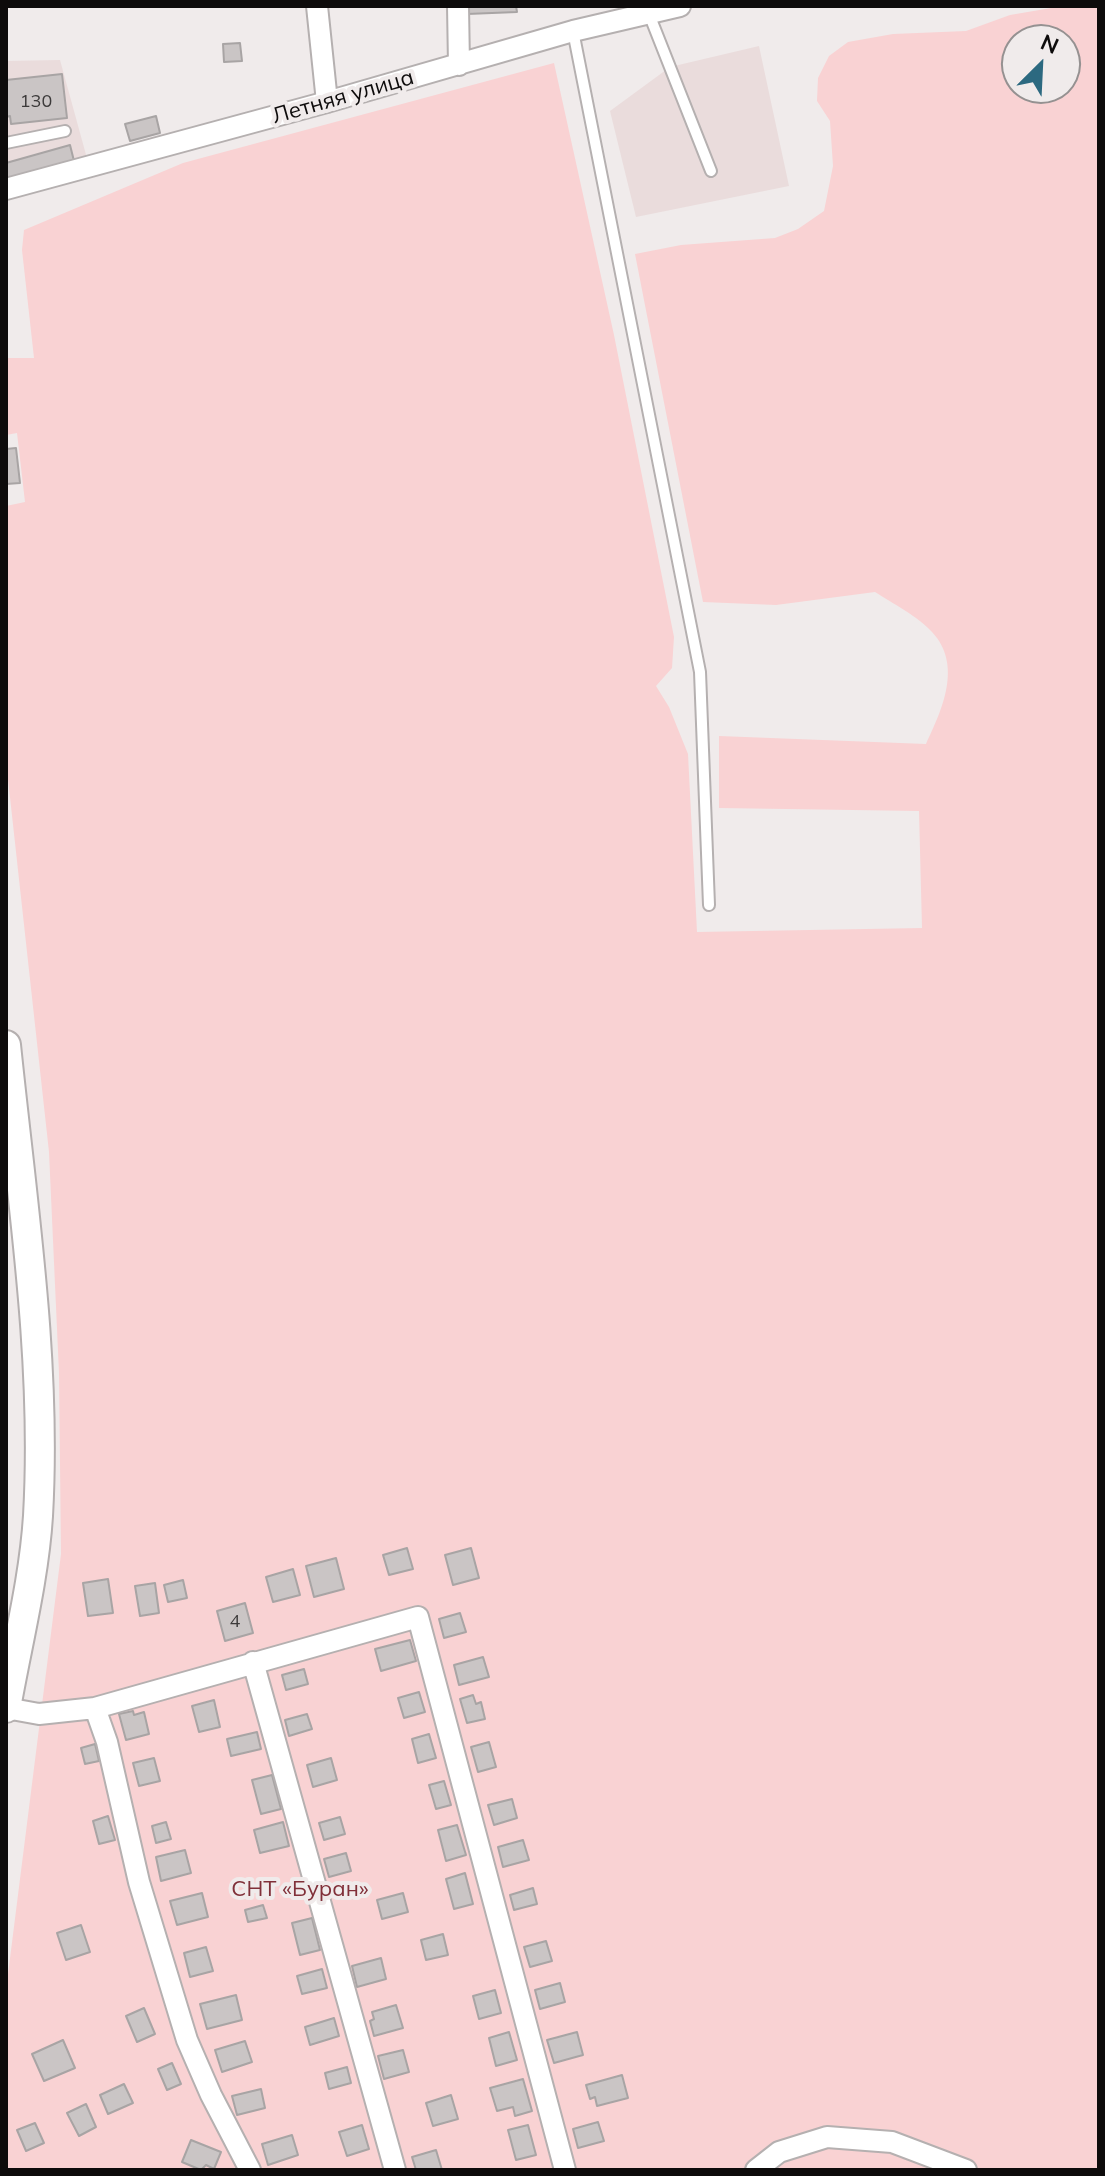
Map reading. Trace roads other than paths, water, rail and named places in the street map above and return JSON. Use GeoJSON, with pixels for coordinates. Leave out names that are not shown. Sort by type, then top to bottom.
{"type":"FeatureCollection","features":[{"type":"Feature","properties":{"kind":"street"},"geometry":{"type":"LineString","coordinates":[[317,6],[327,102]]}},
{"type":"Feature","properties":{"kind":"street"},"geometry":{"type":"LineString","coordinates":[[458,6],[459,65]]}},
{"type":"Feature","properties":{"kind":"street","name":"Летняя улица"},"geometry":{"type":"LineString","coordinates":[[6,189],[573,31],[680,6]]}},
{"type":"Feature","properties":{"kind":"street"},"geometry":{"type":"LineString","coordinates":[[6,1045],[39,1368],[41,1436],[38,1519],[6,1708],[39,1714],[95,1708],[418,1617],[565,2170]]}},
{"type":"Feature","properties":{"kind":"street"},"geometry":{"type":"LineString","coordinates":[[253,1662],[395,2170]]}},
{"type":"Feature","properties":{"kind":"street"},"geometry":{"type":"LineString","coordinates":[[95,1708],[107,1742],[139,1882],[187,2040],[250,2170]]}},
{"type":"Feature","properties":{"kind":"street"},"geometry":{"type":"LineString","coordinates":[[756,2170],[779,2152],[827,2137],[892,2142],[966,2170]]}},
{"type":"Feature","properties":{"kind":"lane"},"geometry":{"type":"LineString","coordinates":[[649,14],[711,171]]}},
{"type":"Feature","properties":{"kind":"lane"},"geometry":{"type":"LineString","coordinates":[[573,31],[700,672],[709,905]]}},
{"type":"Feature","properties":{"kind":"lane"},"geometry":{"type":"LineString","coordinates":[[6,143],[65,131]]}},
{"type":"Feature","properties":{"kind":"park label","name":"СНТ «Буран»"},"geometry":{"type":"Point","coordinates":[300,1889]}}]}
